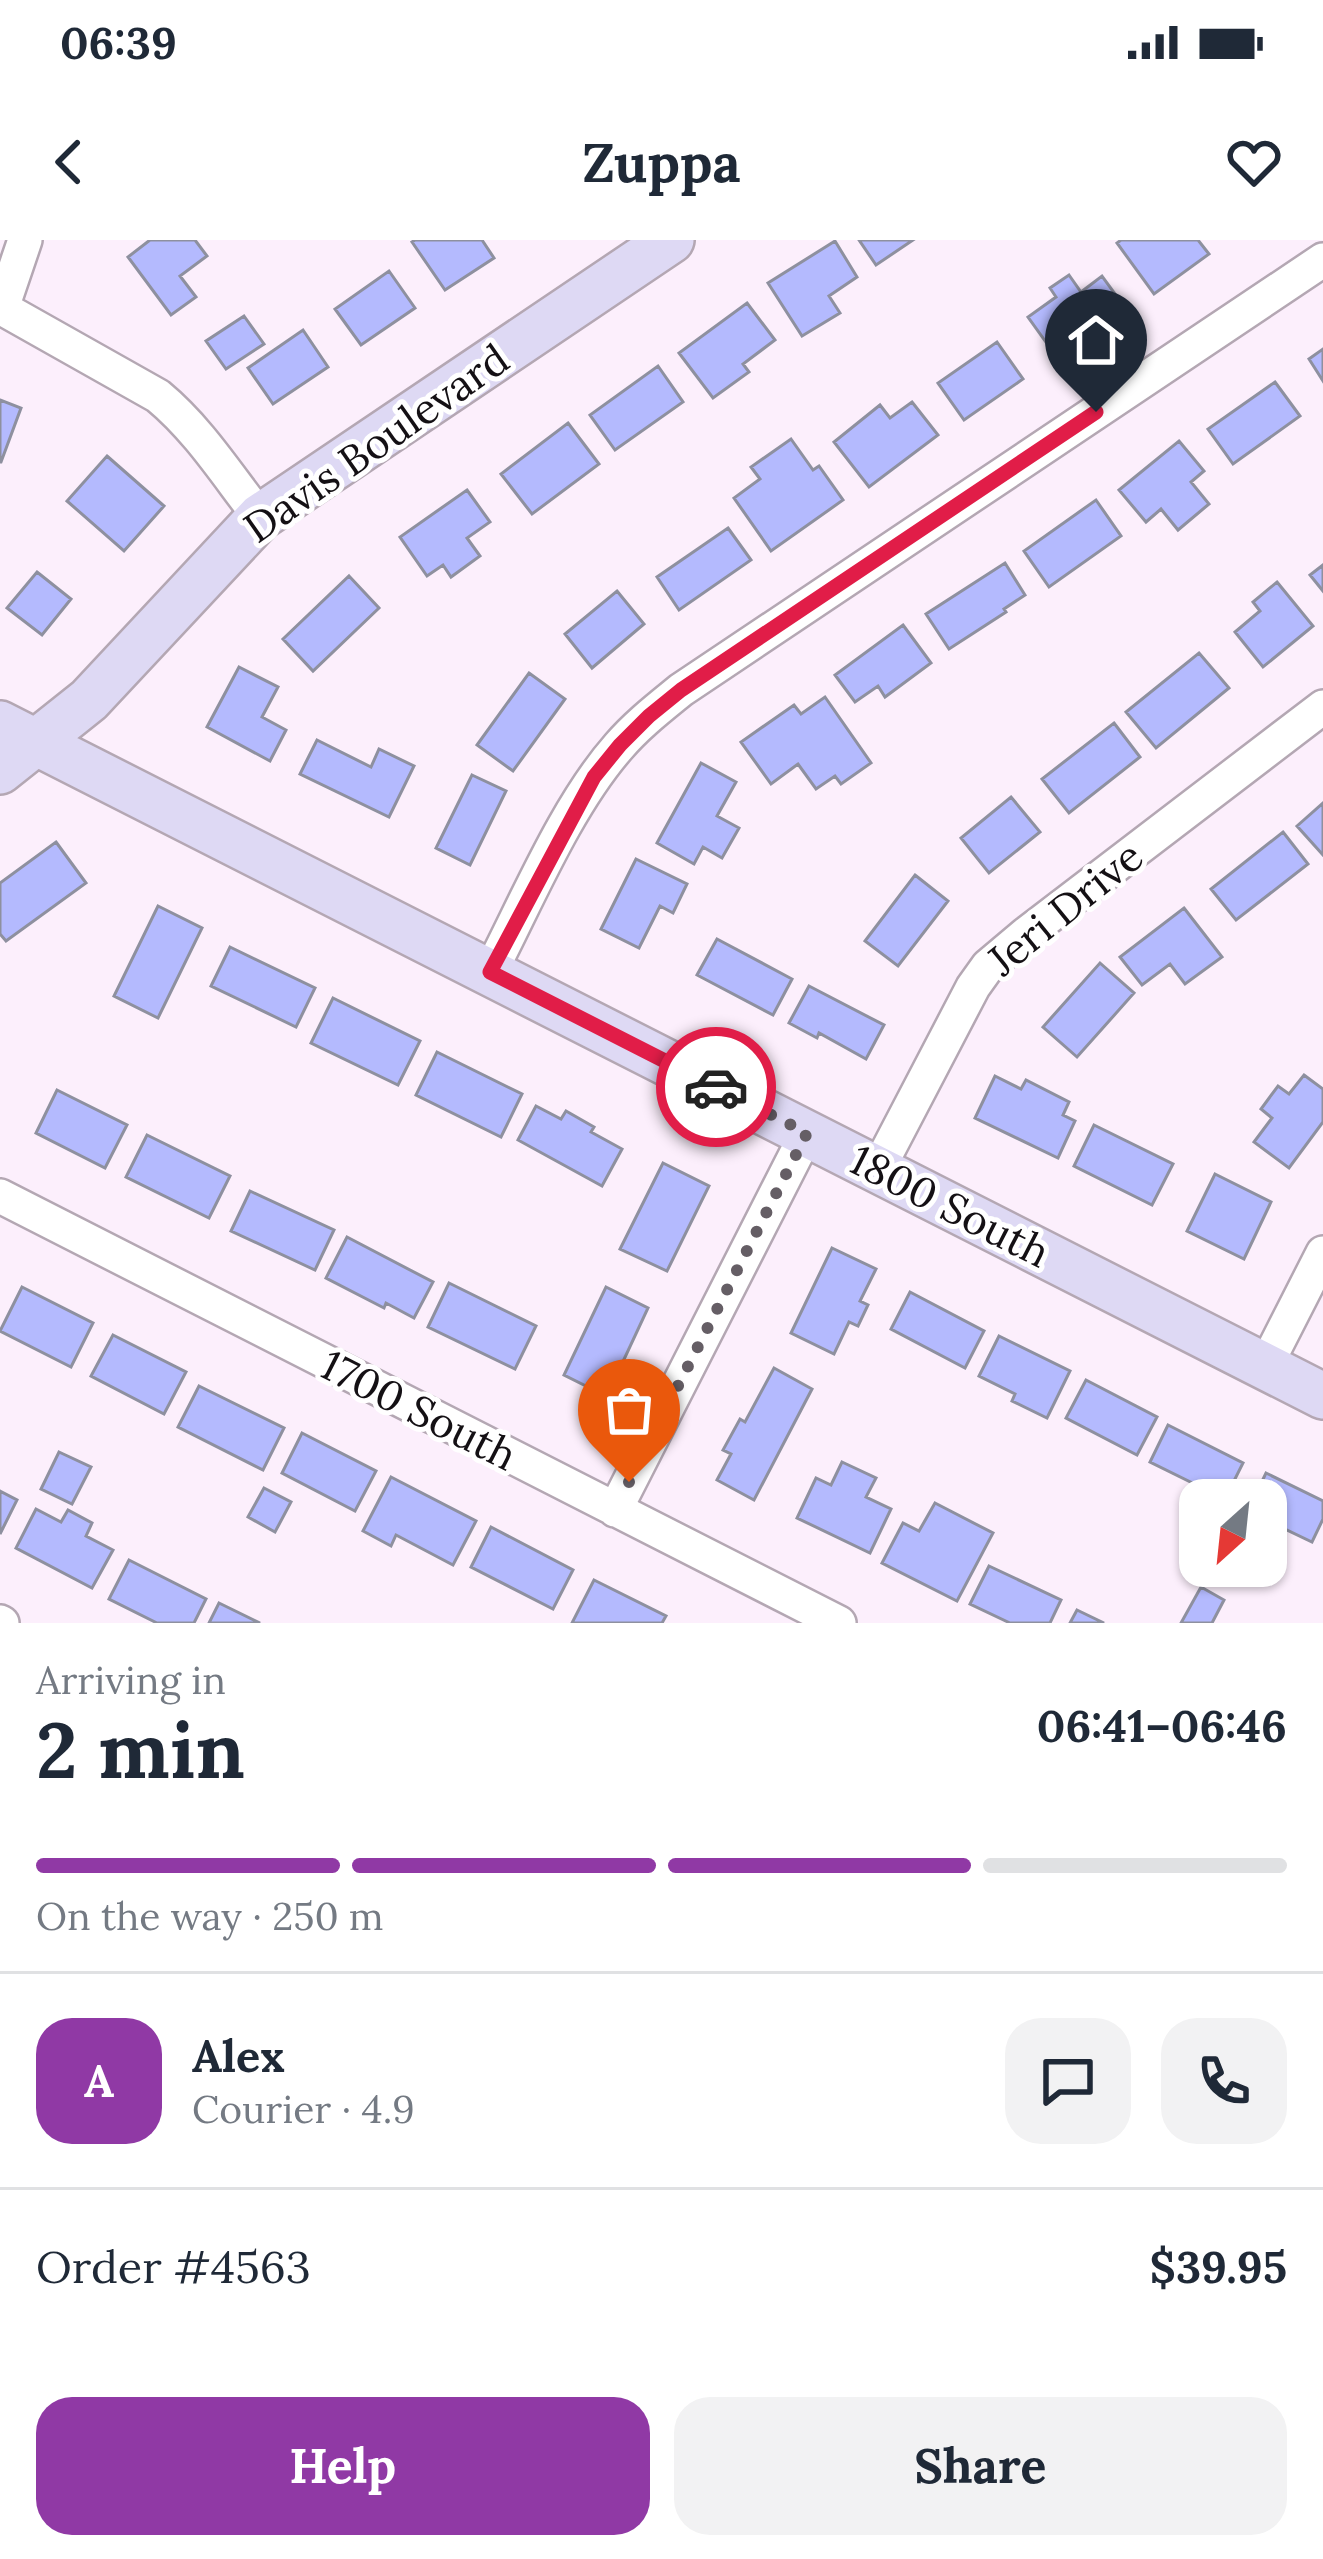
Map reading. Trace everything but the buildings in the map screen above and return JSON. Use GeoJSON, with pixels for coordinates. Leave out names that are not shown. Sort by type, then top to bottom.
{"type":"FeatureCollection","features":[{"type":"Feature","properties":{"kind":"main road","name":"Davis Boulevard"},"geometry":{"type":"LineString","coordinates":[[0,772],[19,733],[89,700],[260,517],[671,240]]}},
{"type":"Feature","properties":{"kind":"main road","name":"1800 South"},"geometry":{"type":"LineString","coordinates":[[19,733],[1323,1396]]}},
{"type":"Feature","properties":{"kind":"street"},"geometry":{"type":"LineString","coordinates":[[25,240],[1,307],[158,396],[200,437],[260,517]]}},
{"type":"Feature","properties":{"kind":"street"},"geometry":{"type":"LineString","coordinates":[[490,972],[594,777],[649,716],[700,677],[1323,260]]}},
{"type":"Feature","properties":{"kind":"street","name":"Jeri Drive"},"geometry":{"type":"LineString","coordinates":[[878,1169],[961,1008],[988,966],[1323,707]]}},
{"type":"Feature","properties":{"kind":"street"},"geometry":{"type":"LineString","coordinates":[[616,1510],[807,1133]]}},
{"type":"Feature","properties":{"kind":"street","name":"1700 South"},"geometry":{"type":"LineString","coordinates":[[0,1196],[832,1622]]}},
{"type":"Feature","properties":{"kind":"street"},"geometry":{"type":"LineString","coordinates":[[1265,1366],[1323,1252]]}},
{"type":"Feature","properties":{"kind":"way so far"},"geometry":{"type":"LineString","coordinates":[[629,1482],[807,1133],[716,1087]]}},
{"type":"Feature","properties":{"kind":"route"},"geometry":{"type":"LineString","coordinates":[[716,1087],[490,972],[573,812],[620,745],[681,690],[1096,412]]}}]}
